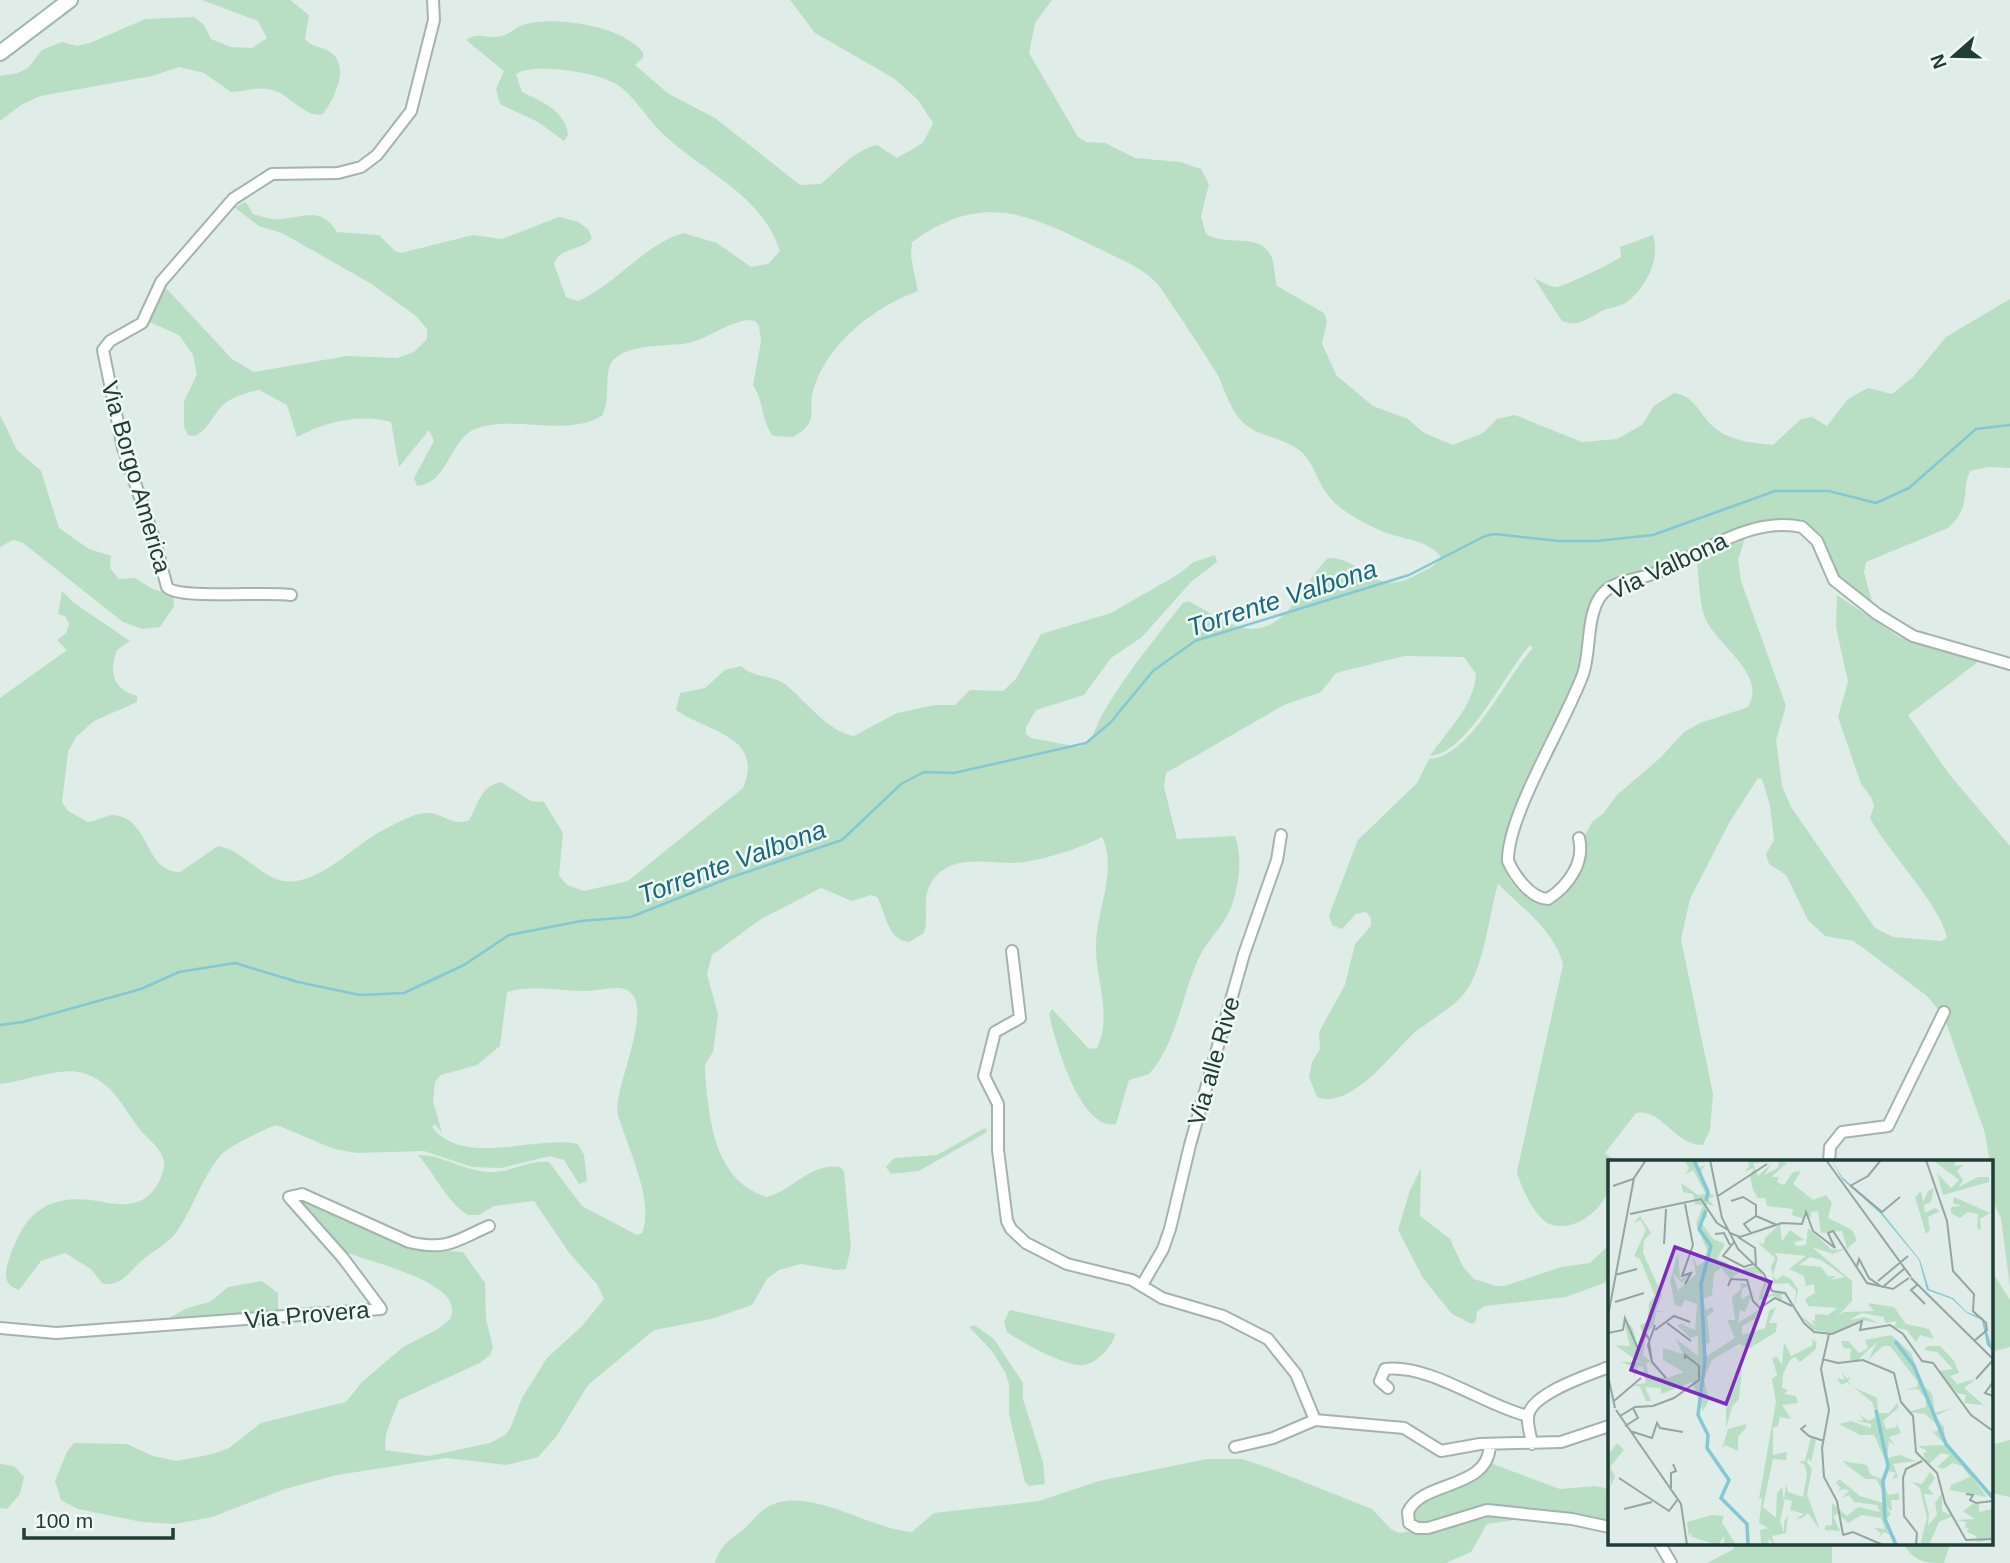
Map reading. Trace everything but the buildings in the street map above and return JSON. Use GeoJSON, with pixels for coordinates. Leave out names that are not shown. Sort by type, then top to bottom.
{"type":"FeatureCollection","features":[{"type":"Feature","properties":{"kind":"main road"},"geometry":{"type":"LineString","coordinates":[[0,53],[70,0]]}},
{"type":"Feature","properties":{"kind":"street","name":"Via Borgo America"},"geometry":{"type":"LineString","coordinates":[[291,595],[261,592],[178,594],[167,587],[154,538],[123,448],[103,350],[110,341],[142,323],[161,282],[233,199],[272,174],[338,173],[368,163],[377,155],[411,111],[434,20],[433,0]]}},
{"type":"Feature","properties":{"kind":"street","name":"Via Valbona"},"geometry":{"type":"LineString","coordinates":[[1579,838],[1578,865],[1561,888],[1548,899],[1539,898],[1523,884],[1508,861],[1515,825],[1584,671],[1596,606],[1601,596],[1608,589],[1656,573],[1737,535],[1777,526],[1802,527],[1817,541],[1834,580],[1877,614],[1913,636],[2010,664]]}},
{"type":"Feature","properties":{"kind":"street","name":"Via alle Rive"},"geometry":{"type":"LineString","coordinates":[[1142,1285],[1163,1249],[1170,1228],[1190,1145],[1244,954],[1277,860],[1281,835]]}},
{"type":"Feature","properties":{"kind":"street"},"geometry":{"type":"LineString","coordinates":[[1012,950],[1020,1018],[995,1032],[984,1076],[998,1104],[998,1150],[1008,1226],[1026,1243],[1056,1259],[1142,1285],[1162,1298],[1223,1317],[1268,1339],[1296,1374],[1315,1420]]}},
{"type":"Feature","properties":{"kind":"street"},"geometry":{"type":"LineString","coordinates":[[1829,1160],[1830,1147],[1842,1132],[1888,1126],[1944,1012]]}},
{"type":"Feature","properties":{"kind":"street","name":"Via Provera"},"geometry":{"type":"LineString","coordinates":[[0,1328],[57,1333],[381,1309],[344,1258],[289,1197],[302,1194],[409,1242],[428,1246],[441,1248],[489,1226]]}},
{"type":"Feature","properties":{"kind":"street"},"geometry":{"type":"LineString","coordinates":[[1532,1444],[1528,1416],[1535,1404],[1556,1390],[1608,1367]]}},
{"type":"Feature","properties":{"kind":"street"},"geometry":{"type":"LineString","coordinates":[[1388,1388],[1380,1381],[1382,1372],[1398,1369],[1452,1385],[1486,1403],[1528,1416]]}},
{"type":"Feature","properties":{"kind":"street"},"geometry":{"type":"LineString","coordinates":[[1235,1447],[1273,1438],[1315,1420],[1404,1428],[1441,1451],[1490,1444],[1561,1442],[1608,1426]]}},
{"type":"Feature","properties":{"kind":"street"},"geometry":{"type":"LineString","coordinates":[[1490,1444],[1485,1465],[1474,1474],[1414,1503],[1408,1512],[1409,1523],[1417,1528],[1428,1528],[1487,1510],[1572,1519],[1608,1527]]}},
{"type":"Feature","properties":{"kind":"street"},"geometry":{"type":"LineString","coordinates":[[1661,1546],[1671,1563]]}},
{"type":"Feature","properties":{"kind":"green space"},"geometry":{"type":"Polygon","coordinates":[[[202,0],[290,0],[309,15],[305,39],[330,52],[339,65],[336,92],[323,114],[312,114],[274,90],[262,88],[231,92],[204,73],[179,67],[152,76],[40,96],[21,105],[0,121],[0,76],[28,68],[42,50],[62,42],[77,46],[90,43],[145,19],[194,17],[204,25],[211,39],[231,47],[252,48],[267,38],[258,21],[202,0]]]}},
{"type":"Feature","properties":{"kind":"green space"},"geometry":{"type":"Polygon","coordinates":[[[790,0],[1052,0],[1035,23],[1029,53],[1078,137],[1086,142],[1105,143],[1135,158],[1180,162],[1201,169],[1209,184],[1201,216],[1206,234],[1214,238],[1252,242],[1267,250],[1273,261],[1277,286],[1324,313],[1327,321],[1322,344],[1337,376],[1373,406],[1408,419],[1424,433],[1453,445],[1483,433],[1497,419],[1515,415],[1582,442],[1617,439],[1642,425],[1654,406],[1674,393],[1688,398],[1710,423],[1728,436],[1742,441],[1773,445],[1801,419],[1812,417],[1827,426],[1848,399],[1868,388],[1892,394],[1913,377],[1946,337],[2010,299],[2010,468],[1988,467],[1970,471],[1961,512],[1948,528],[1866,562],[1864,572],[1872,602],[1867,606],[1848,594],[1817,541],[1802,527],[1759,529],[1601,596],[1584,671],[1506,841],[1503,858],[1504,868],[1517,889],[1538,904],[1553,904],[1561,897],[1585,855],[1584,837],[1592,822],[1604,813],[1616,796],[1660,758],[1684,732],[1700,723],[1748,707],[1752,695],[1746,671],[1705,618],[1696,557],[1745,538],[1738,560],[1741,581],[1786,706],[1776,740],[1782,786],[1791,807],[1875,928],[1893,937],[1941,941],[1947,938],[1935,910],[1870,818],[1874,806],[1861,784],[1838,717],[1848,682],[1836,627],[1837,595],[1899,637],[1978,662],[1908,715],[1949,774],[2010,846],[2010,1287],[2001,1218],[1993,1202],[1993,1160],[1989,1160],[1985,1133],[1944,1017],[1927,996],[1862,947],[1853,941],[1825,936],[1808,920],[1786,875],[1769,864],[1766,854],[1774,840],[1770,805],[1762,779],[1758,778],[1729,823],[1690,899],[1681,939],[1713,1094],[1710,1130],[1703,1145],[1684,1140],[1654,1116],[1636,1113],[1605,1153],[1614,1160],[1608,1160],[1608,1191],[1600,1205],[1587,1217],[1570,1225],[1552,1225],[1540,1217],[1525,1194],[1517,1171],[1563,965],[1545,931],[1498,884],[1480,959],[1466,991],[1446,1010],[1415,1032],[1384,1065],[1357,1088],[1330,1099],[1317,1097],[1309,1077],[1312,1062],[1320,1049],[1319,1032],[1345,985],[1355,944],[1371,926],[1371,918],[1366,912],[1356,914],[1342,929],[1332,925],[1329,915],[1358,840],[1417,783],[1429,759],[1444,755],[1473,731],[1533,648],[1530,645],[1458,742],[1444,752],[1430,756],[1465,707],[1476,674],[1464,657],[1404,656],[1336,673],[1321,692],[1284,705],[1166,773],[1164,787],[1177,839],[1235,836],[1239,853],[1238,879],[1229,912],[1196,965],[1167,1046],[1149,1074],[1129,1080],[1116,1124],[1103,1122],[1091,1114],[1081,1099],[1063,1063],[1049,1014],[1052,1009],[1089,1049],[1097,1048],[1104,1012],[1096,937],[1108,864],[1102,837],[1065,852],[1025,862],[973,862],[949,866],[930,885],[924,933],[909,942],[902,940],[892,931],[877,897],[871,895],[852,901],[821,888],[761,919],[712,955],[707,974],[718,1014],[713,1052],[705,1065],[705,1072],[712,1128],[718,1146],[725,1163],[749,1189],[767,1197],[820,1169],[840,1167],[844,1171],[851,1247],[846,1269],[801,1264],[779,1270],[767,1279],[752,1305],[711,1319],[654,1330],[588,1385],[556,1437],[538,1457],[507,1465],[446,1458],[337,1475],[285,1489],[212,1517],[175,1524],[142,1522],[78,1509],[61,1500],[55,1481],[67,1452],[74,1443],[127,1444],[153,1456],[176,1461],[213,1454],[229,1448],[261,1423],[346,1402],[362,1382],[403,1347],[438,1329],[450,1319],[452,1306],[444,1294],[410,1274],[341,1250],[302,1206],[301,1199],[427,1249],[463,1252],[485,1283],[486,1319],[493,1347],[490,1355],[480,1363],[399,1400],[386,1434],[385,1450],[429,1456],[490,1443],[505,1435],[522,1398],[547,1358],[582,1326],[604,1299],[597,1284],[570,1254],[534,1201],[494,1206],[479,1215],[468,1215],[447,1195],[418,1155],[489,1172],[549,1162],[582,1206],[637,1235],[642,1233],[645,1220],[642,1190],[618,1115],[621,1086],[636,1027],[637,1010],[634,997],[620,988],[587,991],[527,988],[507,992],[500,1046],[477,1065],[441,1075],[435,1082],[433,1101],[442,1133],[435,1124],[432,1127],[445,1139],[462,1146],[501,1148],[561,1142],[578,1144],[584,1155],[587,1181],[579,1184],[564,1160],[550,1156],[501,1168],[472,1167],[424,1151],[357,1153],[334,1149],[277,1125],[231,1147],[221,1155],[174,1236],[118,1282],[102,1283],[91,1269],[65,1253],[41,1261],[19,1290],[9,1284],[6,1271],[13,1248],[20,1233],[39,1210],[66,1200],[83,1199],[121,1204],[138,1202],[155,1188],[164,1166],[158,1149],[111,1090],[94,1077],[64,1071],[0,1084],[0,698],[67,650],[57,640],[66,633],[69,624],[65,616],[58,614],[62,591],[74,603],[130,641],[117,650],[113,672],[122,689],[137,696],[137,702],[94,721],[76,737],[68,752],[62,802],[68,811],[88,822],[111,815],[126,819],[135,826],[153,855],[168,870],[180,872],[218,846],[236,853],[276,879],[297,881],[323,871],[372,836],[411,816],[429,813],[459,822],[469,820],[484,792],[501,782],[531,801],[544,802],[563,833],[559,876],[567,885],[584,891],[628,881],[743,788],[748,770],[746,757],[739,746],[729,737],[676,710],[680,693],[705,688],[725,670],[741,666],[752,673],[781,682],[835,729],[854,736],[897,713],[935,705],[955,705],[970,690],[1003,691],[1016,679],[1041,634],[1111,613],[1177,575],[1194,562],[1215,555],[1217,562],[1192,581],[1142,637],[1111,658],[1084,695],[1036,710],[1026,727],[1026,734],[1031,738],[1079,747],[1092,737],[1121,684],[1183,603],[1188,601],[1229,624],[1253,629],[1267,626],[1280,618],[1328,558],[1351,564],[1379,580],[1400,582],[1432,566],[1441,557],[1428,546],[1379,530],[1344,510],[1327,494],[1308,460],[1299,450],[1246,425],[1232,408],[1204,353],[1162,290],[1149,276],[1125,261],[1051,226],[1006,213],[984,212],[961,216],[912,242],[911,257],[918,291],[870,316],[831,355],[814,387],[810,420],[802,431],[793,437],[773,436],[766,424],[753,385],[761,342],[759,326],[755,321],[749,320],[732,324],[691,342],[625,352],[611,363],[609,368],[602,416],[571,425],[504,424],[473,430],[458,443],[435,478],[417,486],[414,478],[434,441],[429,430],[399,467],[391,422],[367,418],[342,420],[297,437],[287,405],[259,390],[230,400],[218,410],[203,431],[194,436],[188,435],[184,427],[184,402],[197,374],[193,355],[179,335],[149,322],[165,287],[232,359],[254,372],[347,356],[397,358],[414,352],[427,339],[427,329],[416,316],[370,283],[282,233],[259,226],[234,207],[246,202],[253,214],[264,217],[277,219],[319,216],[337,232],[379,235],[395,251],[401,253],[473,235],[502,239],[559,217],[578,222],[588,229],[592,238],[561,255],[554,264],[566,297],[578,301],[605,285],[655,247],[683,233],[717,243],[751,267],[768,264],[780,251],[759,213],[728,184],[676,146],[616,84],[596,76],[566,70],[536,69],[516,74],[522,92],[551,108],[563,119],[568,135],[564,141],[538,122],[500,104],[496,89],[504,71],[466,40],[475,36],[502,36],[526,24],[554,21],[589,25],[621,36],[643,53],[643,58],[635,65],[669,94],[715,118],[800,185],[821,184],[861,151],[877,145],[897,158],[923,143],[933,123],[918,100],[895,79],[815,33],[790,0]]]}},
{"type":"Feature","properties":{"kind":"green space"},"geometry":{"type":"Polygon","coordinates":[[[1653,235],[1653,263],[1640,289],[1624,304],[1583,321],[1562,321],[1534,278],[1555,287],[1567,283],[1621,257],[1620,247],[1653,235]]]}},
{"type":"Feature","properties":{"kind":"green space"},"geometry":{"type":"Polygon","coordinates":[[[0,415],[17,450],[41,471],[59,528],[89,549],[111,556],[110,568],[119,579],[135,578],[151,588],[173,596],[174,606],[160,627],[142,629],[123,622],[23,543],[13,540],[0,547],[0,415]]]}},
{"type":"Feature","properties":{"kind":"green space"},"geometry":{"type":"Polygon","coordinates":[[[985,1128],[987,1132],[919,1171],[891,1174],[886,1167],[894,1158],[937,1155],[985,1128]]]}},
{"type":"Feature","properties":{"kind":"green space"},"geometry":{"type":"Polygon","coordinates":[[[1421,1168],[1420,1216],[1450,1239],[1463,1267],[1474,1279],[1505,1286],[1561,1267],[1590,1263],[1608,1246],[1608,1281],[1566,1297],[1485,1306],[1477,1311],[1476,1321],[1472,1324],[1452,1314],[1423,1278],[1398,1230],[1409,1193],[1421,1168]]]}},
{"type":"Feature","properties":{"kind":"green space"},"geometry":{"type":"Polygon","coordinates":[[[1993,1273],[2010,1300],[2010,1347],[1993,1351],[1993,1273]]]}},
{"type":"Feature","properties":{"kind":"green space"},"geometry":{"type":"Polygon","coordinates":[[[262,1281],[278,1293],[278,1316],[158,1324],[187,1308],[210,1302],[228,1287],[262,1281]]]}},
{"type":"Feature","properties":{"kind":"green space"},"geometry":{"type":"Polygon","coordinates":[[[1010,1310],[1116,1334],[1108,1349],[1089,1363],[1067,1363],[1007,1332],[1004,1322],[1010,1310]]]}},
{"type":"Feature","properties":{"kind":"green space"},"geometry":{"type":"Polygon","coordinates":[[[974,1325],[994,1339],[1023,1383],[1023,1399],[1043,1462],[1045,1484],[1029,1486],[1025,1482],[1009,1414],[1009,1384],[992,1351],[969,1327],[974,1325]]]}},
{"type":"Feature","properties":{"kind":"green space"},"geometry":{"type":"Polygon","coordinates":[[[2010,1440],[2010,1497],[1993,1493],[1993,1444],[2010,1440]]]}},
{"type":"Feature","properties":{"kind":"green space"},"geometry":{"type":"Polygon","coordinates":[[[1207,1459],[1242,1459],[1372,1509],[1391,1529],[1399,1533],[1415,1531],[1410,1508],[1490,1463],[1560,1489],[1595,1486],[1608,1489],[1608,1529],[1515,1513],[1514,1520],[1487,1524],[1471,1552],[1446,1563],[715,1563],[728,1542],[763,1510],[782,1502],[818,1504],[912,1532],[934,1513],[1039,1501],[1099,1481],[1207,1459]]]}},
{"type":"Feature","properties":{"kind":"green space"},"geometry":{"type":"Polygon","coordinates":[[[0,1464],[14,1466],[24,1477],[20,1494],[7,1509],[0,1508],[0,1464]]]}},
{"type":"Feature","properties":{"kind":"green space"},"geometry":{"type":"Polygon","coordinates":[[[1735,1546],[1832,1546],[1832,1563],[1707,1563],[1735,1546]]]}},
{"type":"Feature","properties":{"kind":"green space"},"geometry":{"type":"Polygon","coordinates":[[[1905,1546],[1949,1546],[1944,1563],[1931,1563],[1912,1555],[1905,1546]]]}},
{"type":"Feature","properties":{"kind":"waterway","name":"Torrente Valbona"},"geometry":{"type":"LineString","coordinates":[[0,1025],[23,1022],[141,989],[179,972],[235,963],[298,982],[360,995],[404,993],[464,965],[509,935],[581,921],[631,917],[729,878],[842,840],[901,784],[924,772],[954,773],[1086,743],[1110,723],[1153,671],[1195,641],[1409,575],[1485,536],[1495,534],[1559,541],[1597,541],[1653,535],[1775,491],[1829,491],[1876,503],[1909,488],[1976,429],[2010,425]]}}]}
